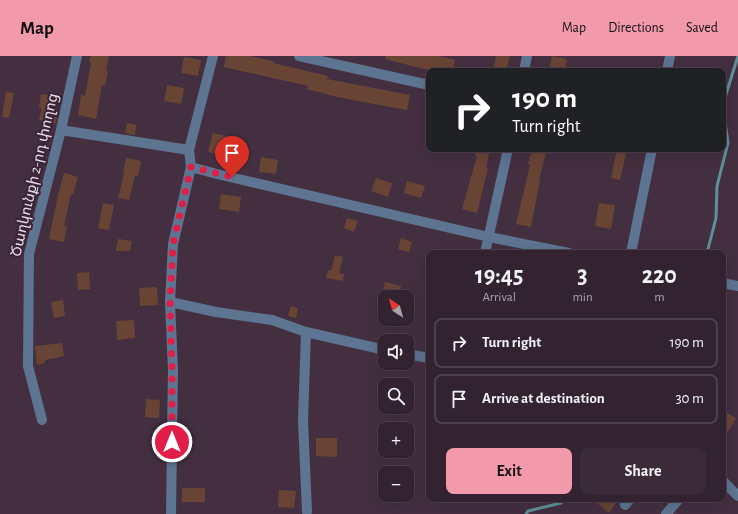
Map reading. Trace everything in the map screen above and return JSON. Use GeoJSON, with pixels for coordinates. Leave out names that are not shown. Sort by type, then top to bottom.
{"type":"FeatureCollection","features":[{"type":"Feature","properties":{"kind":"street","name":"Ծաղկունքի 2-րդ փողոց"},"geometry":{"type":"LineString","coordinates":[[42,420],[28,366],[29,254],[61,130],[77,56]]}},
{"type":"Feature","properties":{"kind":"street"},"geometry":{"type":"LineString","coordinates":[[171,514],[172,370],[170,302],[173,244],[191,167],[189,150],[213,56]]}},
{"type":"Feature","properties":{"kind":"street"},"geometry":{"type":"LineString","coordinates":[[299,56],[426,84]]}},
{"type":"Feature","properties":{"kind":"street"},"geometry":{"type":"LineString","coordinates":[[525,68],[527,56]]}},
{"type":"Feature","properties":{"kind":"street"},"geometry":{"type":"LineString","coordinates":[[668,68],[670,56]]}},
{"type":"Feature","properties":{"kind":"street"},"geometry":{"type":"LineString","coordinates":[[61,130],[189,150]]}},
{"type":"Feature","properties":{"kind":"street"},"geometry":{"type":"LineString","coordinates":[[487,250],[507,152]]}},
{"type":"Feature","properties":{"kind":"street"},"geometry":{"type":"LineString","coordinates":[[632,250],[651,152]]}},
{"type":"Feature","properties":{"kind":"street"},"geometry":{"type":"LineString","coordinates":[[191,167],[489,237],[554,250]]}},
{"type":"Feature","properties":{"kind":"street"},"geometry":{"type":"LineString","coordinates":[[726,284],[738,286]]}},
{"type":"Feature","properties":{"kind":"street"},"geometry":{"type":"LineString","coordinates":[[170,302],[216,312],[272,320],[306,332],[378,348]]}},
{"type":"Feature","properties":{"kind":"street"},"geometry":{"type":"LineString","coordinates":[[306,332],[303,420],[307,512]]}},
{"type":"Feature","properties":{"kind":"street"},"geometry":{"type":"LineString","coordinates":[[414,355],[426,357]]}},
{"type":"Feature","properties":{"kind":"street"},"geometry":{"type":"LineString","coordinates":[[726,484],[738,496]]}},
{"type":"Feature","properties":{"kind":"street"},"geometry":{"type":"LineString","coordinates":[[666,514],[676,502]]}},
{"type":"Feature","properties":{"kind":"building"},"geometry":{"type":"Polygon","coordinates":[[[91,56],[109,56],[105,86],[102,85],[96,119],[78,115],[81,95],[85,96],[91,56]]]}},
{"type":"Feature","properties":{"kind":"building"},"geometry":{"type":"Polygon","coordinates":[[[226,56],[249,56],[273,61],[273,63],[328,76],[327,79],[410,95],[407,110],[337,97],[307,89],[308,86],[224,67],[226,56]]]}},
{"type":"Feature","properties":{"kind":"building"},"geometry":{"type":"Polygon","coordinates":[[[386,56],[439,56],[455,60],[454,68],[426,68],[426,69],[385,59],[386,56]]]}},
{"type":"Feature","properties":{"kind":"building"},"geometry":{"type":"Polygon","coordinates":[[[496,56],[510,56],[507,68],[494,68],[496,56]]]}},
{"type":"Feature","properties":{"kind":"building"},"geometry":{"type":"Polygon","coordinates":[[[552,56],[567,59],[566,68],[550,68],[552,56]]]}},
{"type":"Feature","properties":{"kind":"building"},"geometry":{"type":"Polygon","coordinates":[[[184,57],[201,60],[198,76],[181,73],[184,57]]]}},
{"type":"Feature","properties":{"kind":"building"},"geometry":{"type":"Polygon","coordinates":[[[167,85],[184,88],[181,104],[164,101],[167,85]]]}},
{"type":"Feature","properties":{"kind":"building"},"geometry":{"type":"Polygon","coordinates":[[[6,92],[14,93],[9,118],[2,117],[6,92]]]}},
{"type":"Feature","properties":{"kind":"building"},"geometry":{"type":"Polygon","coordinates":[[[41,94],[57,96],[54,115],[57,116],[56,123],[39,120],[42,108],[39,108],[41,94]]]}},
{"type":"Feature","properties":{"kind":"building"},"geometry":{"type":"Polygon","coordinates":[[[127,123],[136,125],[135,135],[125,133],[127,123]]]}},
{"type":"Feature","properties":{"kind":"building"},"geometry":{"type":"Polygon","coordinates":[[[213,133],[236,138],[232,157],[208,152],[213,133]]]}},
{"type":"Feature","properties":{"kind":"building"},"geometry":{"type":"Polygon","coordinates":[[[476,152],[489,152],[486,168],[488,168],[477,213],[462,209],[477,156],[475,156],[476,152]]]}},
{"type":"Feature","properties":{"kind":"building"},"geometry":{"type":"Polygon","coordinates":[[[531,152],[546,152],[539,180],[531,227],[516,224],[530,165],[528,164],[531,152]]]}},
{"type":"Feature","properties":{"kind":"building"},"geometry":{"type":"Polygon","coordinates":[[[616,152],[626,152],[620,180],[611,178],[616,152]]]}},
{"type":"Feature","properties":{"kind":"building"},"geometry":{"type":"Polygon","coordinates":[[[261,157],[278,160],[276,174],[259,172],[261,157]]]}},
{"type":"Feature","properties":{"kind":"building"},"geometry":{"type":"Polygon","coordinates":[[[126,158],[141,161],[138,176],[135,176],[129,200],[118,198],[126,158]]]}},
{"type":"Feature","properties":{"kind":"building"},"geometry":{"type":"Polygon","coordinates":[[[64,173],[78,177],[73,194],[71,194],[64,226],[67,226],[64,242],[49,239],[64,173]]]}},
{"type":"Feature","properties":{"kind":"building"},"geometry":{"type":"Polygon","coordinates":[[[376,178],[392,183],[388,197],[371,191],[376,178]]]}},
{"type":"Feature","properties":{"kind":"building"},"geometry":{"type":"Polygon","coordinates":[[[407,181],[425,186],[421,198],[404,193],[407,181]]]}},
{"type":"Feature","properties":{"kind":"building"},"geometry":{"type":"Polygon","coordinates":[[[221,194],[241,197],[239,212],[219,209],[221,194]]]}},
{"type":"Feature","properties":{"kind":"building"},"geometry":{"type":"Polygon","coordinates":[[[103,203],[114,205],[109,230],[98,228],[103,203]]]}},
{"type":"Feature","properties":{"kind":"building"},"geometry":{"type":"Polygon","coordinates":[[[599,203],[615,205],[611,229],[595,226],[599,203]]]}},
{"type":"Feature","properties":{"kind":"building"},"geometry":{"type":"Polygon","coordinates":[[[347,218],[358,221],[354,232],[344,228],[347,218]]]}},
{"type":"Feature","properties":{"kind":"building"},"geometry":{"type":"Polygon","coordinates":[[[401,238],[412,242],[409,252],[398,249],[401,238]]]}},
{"type":"Feature","properties":{"kind":"building"},"geometry":{"type":"Polygon","coordinates":[[[118,239],[132,241],[130,251],[116,251],[118,239]]]}},
{"type":"Feature","properties":{"kind":"building"},"geometry":{"type":"Polygon","coordinates":[[[335,255],[343,257],[339,273],[344,274],[343,281],[326,278],[328,270],[331,271],[335,255]]]}},
{"type":"Feature","properties":{"kind":"building"},"geometry":{"type":"Polygon","coordinates":[[[89,272],[90,289],[78,290],[77,273],[89,272]]]}},
{"type":"Feature","properties":{"kind":"building"},"geometry":{"type":"Polygon","coordinates":[[[385,282],[401,286],[400,290],[383,290],[385,282]]]}},
{"type":"Feature","properties":{"kind":"building"},"geometry":{"type":"Polygon","coordinates":[[[157,287],[158,305],[140,306],[139,288],[157,287]]]}},
{"type":"Feature","properties":{"kind":"building"},"geometry":{"type":"Polygon","coordinates":[[[63,300],[65,316],[54,318],[51,302],[63,300]]]}},
{"type":"Feature","properties":{"kind":"building"},"geometry":{"type":"Polygon","coordinates":[[[291,306],[298,308],[296,318],[288,316],[291,306]]]}},
{"type":"Feature","properties":{"kind":"building"},"geometry":{"type":"Polygon","coordinates":[[[134,320],[135,338],[117,340],[116,321],[134,320]]]}},
{"type":"Feature","properties":{"kind":"building"},"geometry":{"type":"Polygon","coordinates":[[[62,343],[64,356],[45,360],[45,363],[37,365],[35,346],[62,343]]]}},
{"type":"Feature","properties":{"kind":"building"},"geometry":{"type":"Polygon","coordinates":[[[146,399],[160,400],[159,418],[145,417],[146,399]]]}},
{"type":"Feature","properties":{"kind":"building"},"geometry":{"type":"Polygon","coordinates":[[[726,413],[736,418],[726,435],[726,413]]]}},
{"type":"Feature","properties":{"kind":"building"},"geometry":{"type":"Polygon","coordinates":[[[316,438],[337,438],[337,457],[316,456],[316,438]]]}},
{"type":"Feature","properties":{"kind":"building"},"geometry":{"type":"Polygon","coordinates":[[[182,441],[191,441],[190,454],[182,454],[182,441]]]}},
{"type":"Feature","properties":{"kind":"building"},"geometry":{"type":"Polygon","coordinates":[[[182,488],[205,488],[205,502],[182,502],[182,488]]]}},
{"type":"Feature","properties":{"kind":"building"},"geometry":{"type":"Polygon","coordinates":[[[279,490],[296,491],[294,508],[278,507],[279,490]]]}},
{"type":"Feature","properties":{"kind":"building"},"geometry":{"type":"Polygon","coordinates":[[[599,502],[617,502],[609,513],[598,504],[599,502]]]}},
{"type":"Feature","properties":{"kind":"waterway"},"geometry":{"type":"LineString","coordinates":[[726,94],[738,56]]}},
{"type":"Feature","properties":{"kind":"waterway"},"geometry":{"type":"LineString","coordinates":[[726,129],[728,143],[726,151]]}},
{"type":"Feature","properties":{"kind":"waterway"},"geometry":{"type":"LineString","coordinates":[[708,250],[716,218],[717,186],[726,152]]}},
{"type":"Feature","properties":{"kind":"waterway"},"geometry":{"type":"LineString","coordinates":[[526,514],[528,511],[562,502]]}},
{"type":"Feature","properties":{"kind":"route"},"geometry":{"type":"LineString","coordinates":[[172,442],[170,302],[173,244],[191,167],[232,177]]}}]}
